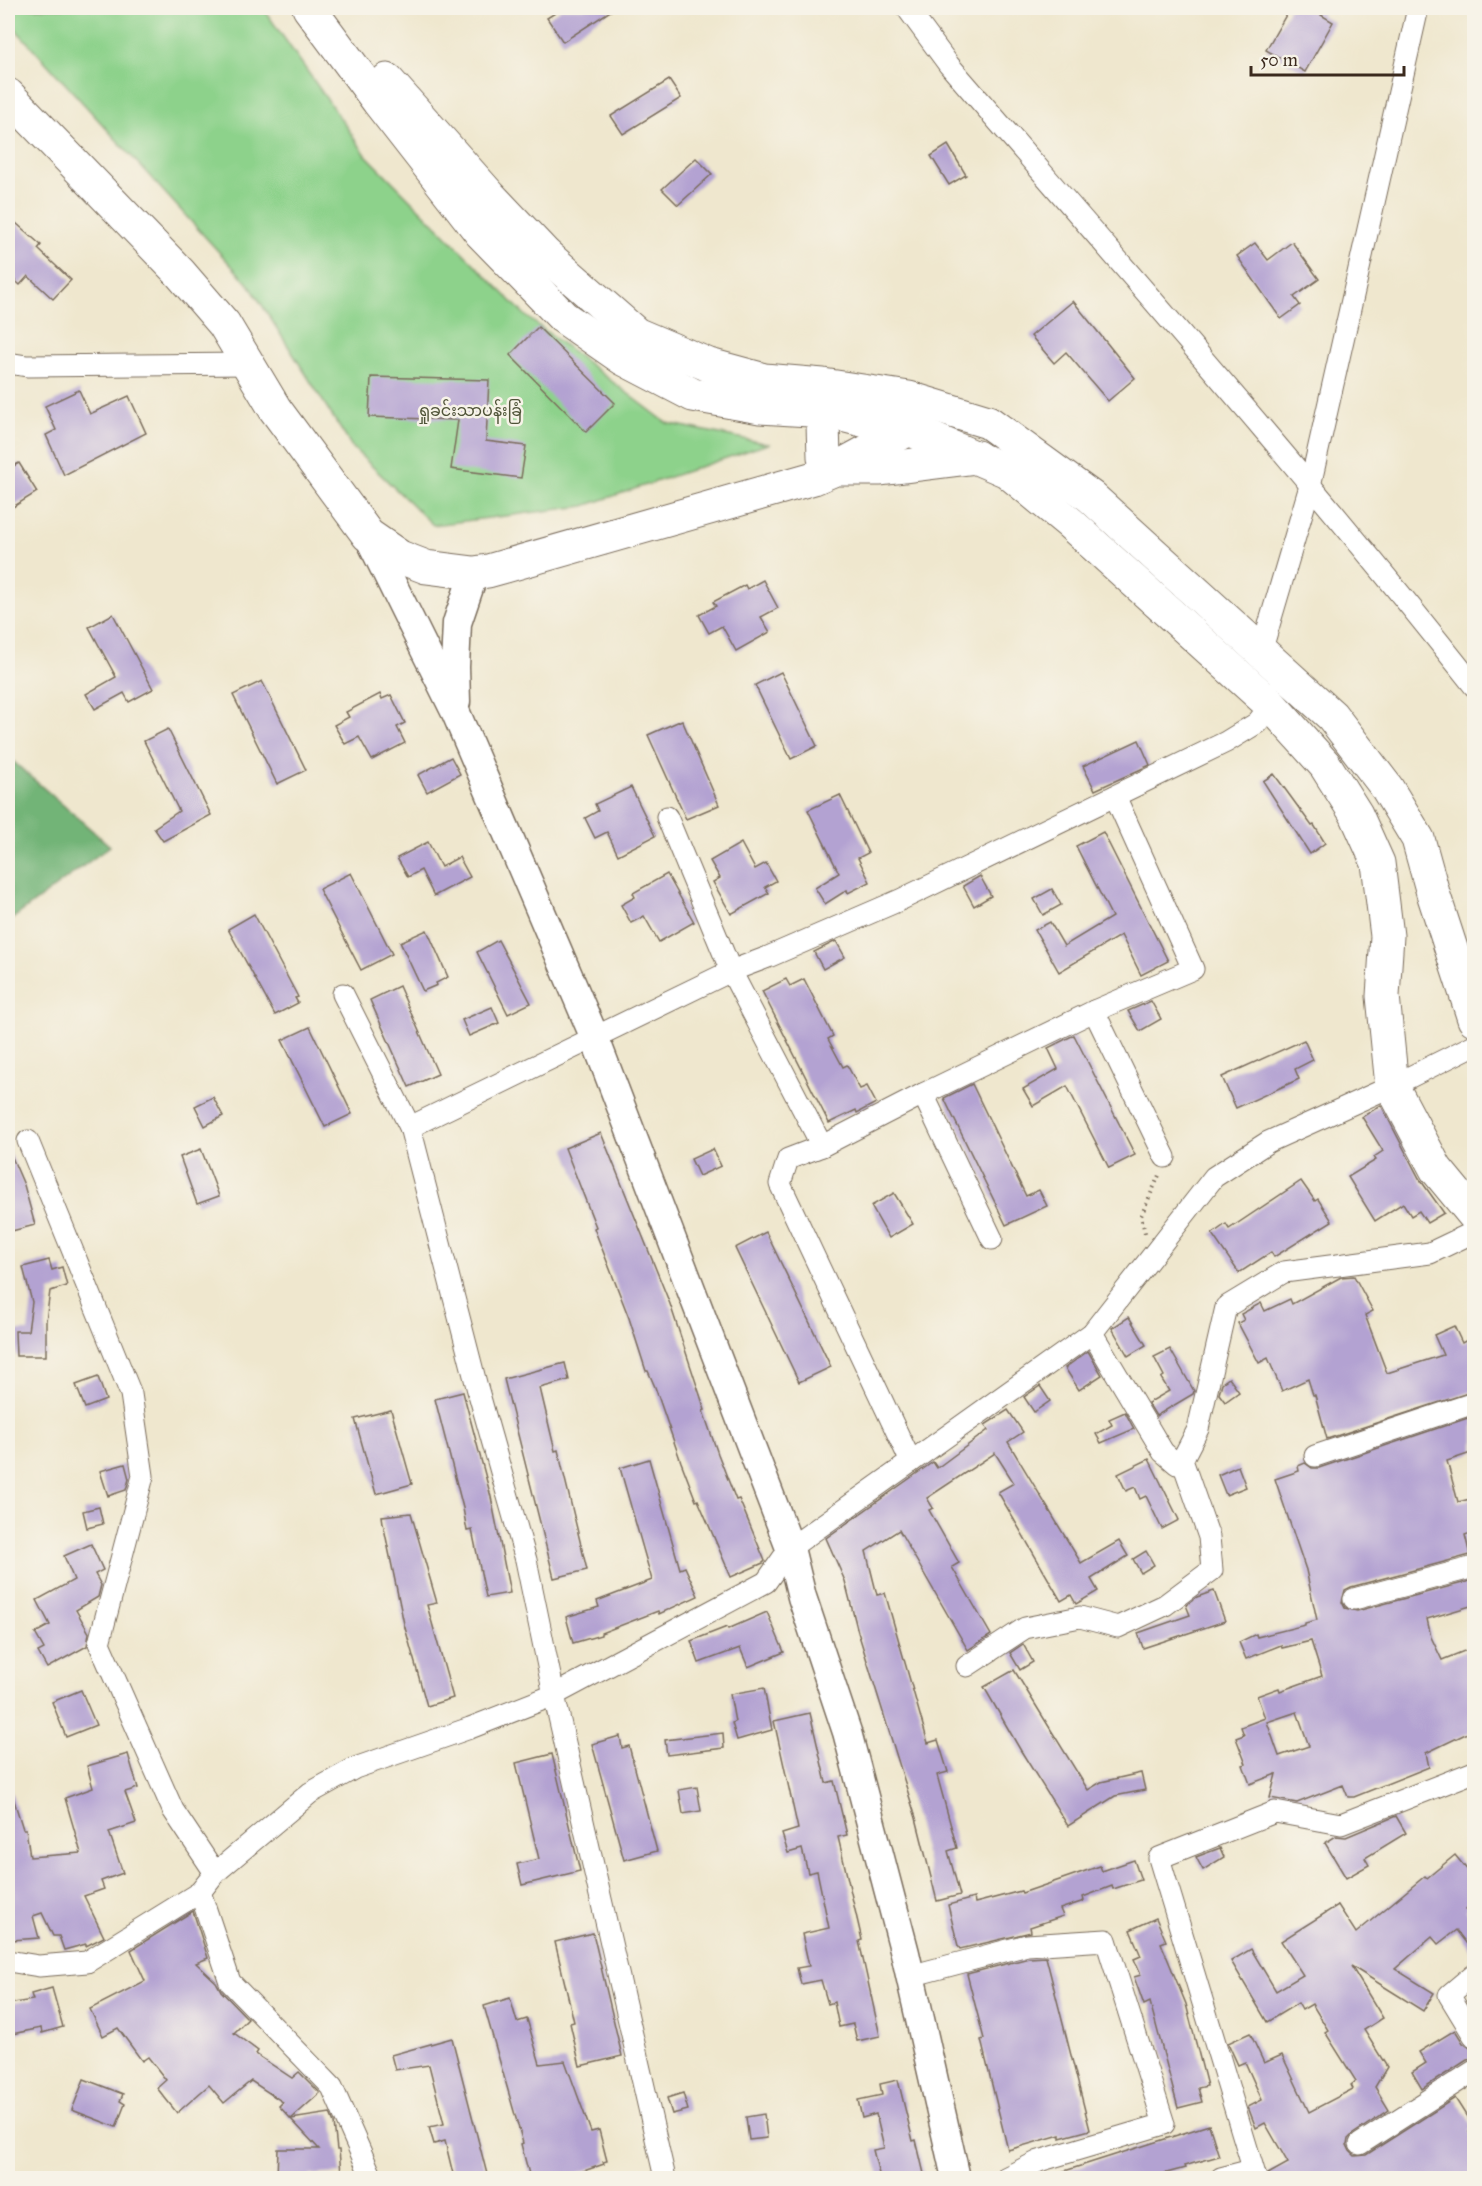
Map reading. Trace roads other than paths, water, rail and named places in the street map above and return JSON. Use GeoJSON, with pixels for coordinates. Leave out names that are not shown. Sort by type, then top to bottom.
{"type":"FeatureCollection","features":[{"type":"Feature","properties":{"kind":"highway"},"geometry":{"type":"LineString","coordinates":[[309,8],[481,233],[563,317],[622,358],[693,395],[760,407],[908,414],[988,422],[1091,497],[1332,716],[1387,788],[1418,839],[1474,1019]]}},
{"type":"Feature","properties":{"kind":"highway"},"geometry":{"type":"LineString","coordinates":[[337,8],[385,78],[490,196],[546,255],[636,334],[709,365],[764,380],[812,384],[908,414],[1007,471],[1070,523],[1272,705],[1325,765],[1356,814],[1378,863],[1387,936],[1383,996],[1392,1086],[1436,1169],[1474,1215]]}},
{"type":"Feature","properties":{"kind":"highway"},"geometry":{"type":"LineString","coordinates":[[8,95],[180,273],[224,324],[275,409],[368,535],[400,557],[426,567],[474,573],[786,487],[803,471],[830,463],[908,414]]}},
{"type":"Feature","properties":{"kind":"highway"},"geometry":{"type":"LineString","coordinates":[[826,411],[823,424],[830,463]]}},
{"type":"Feature","properties":{"kind":"highway"},"geometry":{"type":"LineString","coordinates":[[830,463],[881,469],[978,456]]}},
{"type":"Feature","properties":{"kind":"street"},"geometry":{"type":"LineString","coordinates":[[907,8],[949,65],[1310,486],[1419,615],[1474,686]]}},
{"type":"Feature","properties":{"kind":"street"},"geometry":{"type":"LineString","coordinates":[[410,1127],[731,971],[900,900],[1226,741],[1257,723],[1272,705],[1261,652],[1310,486],[1418,8]]}},
{"type":"Feature","properties":{"kind":"street"},"geometry":{"type":"LineString","coordinates":[[8,363],[27,366],[249,364]]}},
{"type":"Feature","properties":{"kind":"street"},"geometry":{"type":"LineString","coordinates":[[368,535],[456,713],[594,1036],[790,1548],[802,1597],[847,1732],[910,1976],[956,2178]]}},
{"type":"Feature","properties":{"kind":"street"},"geometry":{"type":"LineString","coordinates":[[456,713],[457,623],[474,573]]}},
{"type":"Feature","properties":{"kind":"street"},"geometry":{"type":"LineString","coordinates":[[911,1462],[780,1184],[788,1159],[822,1146],[1094,1011],[1193,969],[1115,796]]}},
{"type":"Feature","properties":{"kind":"street"},"geometry":{"type":"LineString","coordinates":[[667,817],[731,971],[822,1146]]}},
{"type":"Feature","properties":{"kind":"street"},"geometry":{"type":"LineString","coordinates":[[343,994],[410,1127],[477,1387],[526,1560],[554,1695],[665,2178]]}},
{"type":"Feature","properties":{"kind":"street"},"geometry":{"type":"LineString","coordinates":[[1094,1011],[1165,1157]]}},
{"type":"Feature","properties":{"kind":"street"},"geometry":{"type":"LineString","coordinates":[[8,1961],[39,1966],[87,1962],[200,1892],[215,1873],[310,1793],[355,1768],[470,1728],[554,1695],[766,1582],[790,1548],[1092,1333],[1214,1177],[1269,1142],[1392,1086],[1474,1045]]}},
{"type":"Feature","properties":{"kind":"street"},"geometry":{"type":"LineString","coordinates":[[923,1094],[992,1239]]}},
{"type":"Feature","properties":{"kind":"street"},"geometry":{"type":"LineString","coordinates":[[28,1141],[131,1394],[143,1476],[99,1644],[173,1810],[215,1873]]}},
{"type":"Feature","properties":{"kind":"street"},"geometry":{"type":"LineString","coordinates":[[967,1666],[1024,1628],[1080,1617],[1118,1627],[1165,1605],[1212,1570],[1209,1537],[1182,1460],[1198,1429],[1226,1307],[1284,1272],[1430,1253],[1474,1232]]}},
{"type":"Feature","properties":{"kind":"street"},"geometry":{"type":"LineString","coordinates":[[1092,1333],[1163,1452],[1177,1464]]}},
{"type":"Feature","properties":{"kind":"street"},"geometry":{"type":"LineString","coordinates":[[1315,1456],[1474,1403]]}},
{"type":"Feature","properties":{"kind":"street"},"geometry":{"type":"LineString","coordinates":[[1354,1599],[1474,1567]]}},
{"type":"Feature","properties":{"kind":"street"},"geometry":{"type":"LineString","coordinates":[[1221,2178],[1254,2174],[1159,1858],[1275,1812],[1341,1824],[1474,1772]]}},
{"type":"Feature","properties":{"kind":"street"},"geometry":{"type":"LineString","coordinates":[[200,1892],[230,1982],[332,2087],[372,2178]]}},
{"type":"Feature","properties":{"kind":"street"},"geometry":{"type":"LineString","coordinates":[[910,1976],[1027,1945],[1106,1940],[1164,2124],[1039,2161],[1005,2178]]}},
{"type":"Feature","properties":{"kind":"street"},"geometry":{"type":"LineString","coordinates":[[1474,1974],[1449,1995],[1474,2036]]}},
{"type":"Feature","properties":{"kind":"street"},"geometry":{"type":"LineString","coordinates":[[1360,2144],[1474,2072]]}},
{"type":"Feature","properties":{"kind":"park label","name":"ရှုခင်းသာပန်းခြံ"},"geometry":{"type":"Point","coordinates":[470,410]}}]}
